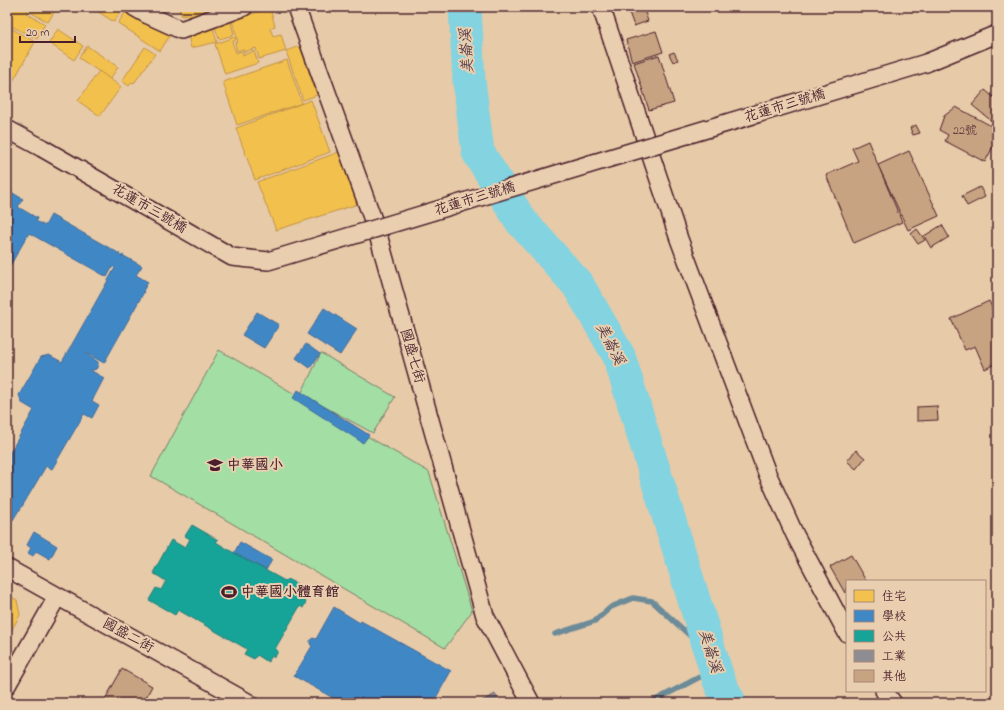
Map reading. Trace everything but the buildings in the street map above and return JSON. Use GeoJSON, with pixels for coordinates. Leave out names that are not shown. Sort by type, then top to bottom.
{"type":"FeatureCollection","features":[{"type":"Feature","properties":{"kind":"street"},"geometry":{"type":"LineString","coordinates":[[134,7],[181,30],[244,7]]}},
{"type":"Feature","properties":{"kind":"street","name":"國盛七街"},"geometry":{"type":"LineString","coordinates":[[296,7],[377,231],[485,616],[532,703]]}},
{"type":"Feature","properties":{"kind":"street"},"geometry":{"type":"LineString","coordinates":[[601,7],[679,239],[767,473],[795,535],[846,631]]}},
{"type":"Feature","properties":{"kind":"street","name":"花蓮市三號橋"},"geometry":{"type":"LineString","coordinates":[[7,129],[232,257],[268,261],[926,63],[997,34]]}},
{"type":"Feature","properties":{"kind":"street","name":"國盛二街"},"geometry":{"type":"LineString","coordinates":[[7,568],[249,703]]}},
{"type":"Feature","properties":{"kind":"street"},"geometry":{"type":"LineString","coordinates":[[7,685],[57,597]]}},
{"type":"Feature","properties":{"kind":"street"},"geometry":{"type":"LineString","coordinates":[[885,692],[893,703]]}},
{"type":"Feature","properties":{"kind":"green space"},"geometry":{"type":"Polygon","coordinates":[[[219,350],[429,472],[472,611],[445,648],[151,476],[219,350]]]}},
{"type":"Feature","properties":{"kind":"green space"},"geometry":{"type":"Polygon","coordinates":[[[321,353],[395,397],[373,433],[301,394],[321,353]]]}},
{"type":"Feature","properties":{"kind":"waterway","name":"美崙溪"},"geometry":{"type":"LineString","coordinates":[[465,7],[469,81],[478,152],[521,221],[578,285],[619,356],[719,681],[730,703]]}},
{"type":"Feature","properties":{"kind":"waterway"},"geometry":{"type":"LineString","coordinates":[[555,634],[595,621],[611,607],[633,598],[652,601],[711,655]]}},
{"type":"Feature","properties":{"kind":"waterway"},"geometry":{"type":"LineString","coordinates":[[650,703],[715,669]]}},
{"type":"Feature","properties":{"kind":"place","name":"中華國小"},"geometry":{"type":"Point","coordinates":[215,465]}},
{"type":"Feature","properties":{"kind":"place","name":"中華國小體育館"},"geometry":{"type":"Point","coordinates":[229,592]}}]}
